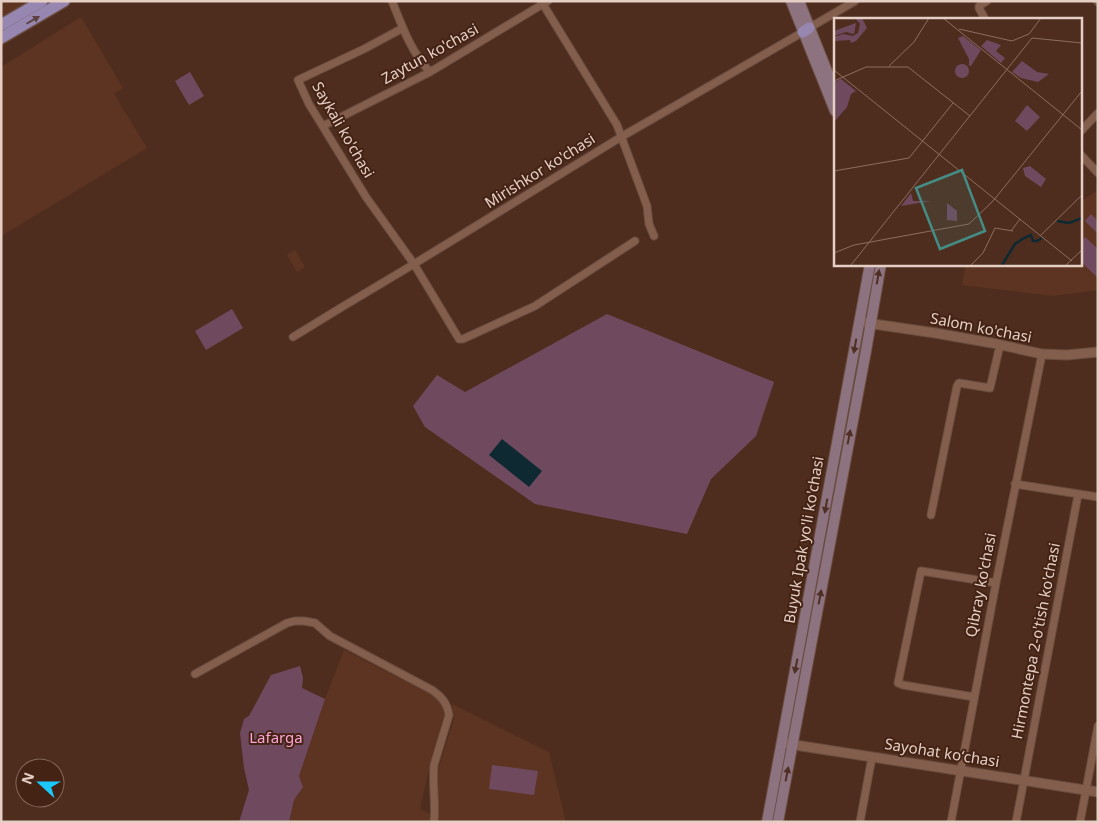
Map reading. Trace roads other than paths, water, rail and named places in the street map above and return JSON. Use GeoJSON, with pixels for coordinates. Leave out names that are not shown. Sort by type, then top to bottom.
{"type":"FeatureCollection","features":[{"type":"Feature","properties":{"kind":"main road"},"geometry":{"type":"LineString","coordinates":[[1,25],[42,1]]}},
{"type":"Feature","properties":{"kind":"main road"},"geometry":{"type":"LineString","coordinates":[[1,38],[64,1]]}},
{"type":"Feature","properties":{"kind":"main road"},"geometry":{"type":"LineString","coordinates":[[791,1],[834,89]]}},
{"type":"Feature","properties":{"kind":"main road"},"geometry":{"type":"LineString","coordinates":[[799,1],[806,30],[834,108]]}},
{"type":"Feature","properties":{"kind":"main road","name":"Buyuk Ipak yo'li ko'chasi"},"geometry":{"type":"LineString","coordinates":[[865,323],[870,265]]}},
{"type":"Feature","properties":{"kind":"main road","name":"Buyuk Ipak yo'li ko'chasi"},"geometry":{"type":"LineString","coordinates":[[767,822],[787,744],[865,323],[881,265]]}},
{"type":"Feature","properties":{"kind":"main road","name":"Buyuk Ipak yo'li ko'chasi"},"geometry":{"type":"LineString","coordinates":[[778,822],[787,744]]}},
{"type":"Feature","properties":{"kind":"street"},"geometry":{"type":"LineString","coordinates":[[392,1],[403,28],[422,63],[430,72]]}},
{"type":"Feature","properties":{"kind":"street","name":"Mirishkor ko'chasi"},"geometry":{"type":"LineString","coordinates":[[293,337],[621,137],[855,1]]}},
{"type":"Feature","properties":{"kind":"street"},"geometry":{"type":"LineString","coordinates":[[984,18],[978,8],[987,1]]}},
{"type":"Feature","properties":{"kind":"street"},"geometry":{"type":"LineString","coordinates":[[544,2],[617,125],[647,206],[649,224],[654,236]]}},
{"type":"Feature","properties":{"kind":"street","name":"Zaytun ko'chasi"},"geometry":{"type":"LineString","coordinates":[[323,126],[430,72],[544,2]]}},
{"type":"Feature","properties":{"kind":"street","name":"Saykali ko'chasi"},"geometry":{"type":"LineString","coordinates":[[403,28],[364,49],[298,80],[309,104],[366,197],[414,264],[460,339],[535,306],[635,241]]}},
{"type":"Feature","properties":{"kind":"street"},"geometry":{"type":"LineString","coordinates":[[1082,130],[1098,113]]}},
{"type":"Feature","properties":{"kind":"street"},"geometry":{"type":"LineString","coordinates":[[1082,156],[1098,173]]}},
{"type":"Feature","properties":{"kind":"street","name":"Salom ko'chasi"},"geometry":{"type":"LineString","coordinates":[[865,323],[935,332],[1042,354],[1067,355],[1098,352]]}},
{"type":"Feature","properties":{"kind":"street"},"geometry":{"type":"LineString","coordinates":[[931,515],[957,386],[959,383],[990,388],[1000,345]]}},
{"type":"Feature","properties":{"kind":"street","name":"Qibray ko'chasi"},"geometry":{"type":"LineString","coordinates":[[951,822],[1015,484],[1042,354]]}},
{"type":"Feature","properties":{"kind":"street"},"geometry":{"type":"LineString","coordinates":[[1015,484],[1098,497]]}},
{"type":"Feature","properties":{"kind":"street","name":"Hirmontepa 2-o'tish ko'chasi"},"geometry":{"type":"LineString","coordinates":[[1016,822],[1078,494]]}},
{"type":"Feature","properties":{"kind":"street"},"geometry":{"type":"LineString","coordinates":[[974,697],[898,683],[921,571],[996,583]]}},
{"type":"Feature","properties":{"kind":"street"},"geometry":{"type":"LineString","coordinates":[[196,674],[287,623],[304,621],[315,623],[330,636],[432,690],[441,696],[448,708],[449,715],[434,765],[434,822]]}},
{"type":"Feature","properties":{"kind":"street"},"geometry":{"type":"LineString","coordinates":[[1080,822],[1098,726]]}},
{"type":"Feature","properties":{"kind":"street","name":"Sayohat koʻchasi"},"geometry":{"type":"LineString","coordinates":[[787,744],[1098,792]]}},
{"type":"Feature","properties":{"kind":"street"},"geometry":{"type":"LineString","coordinates":[[860,822],[872,757]]}},
{"type":"Feature","properties":{"kind":"water"},"geometry":{"type":"Polygon","coordinates":[[[502,439],[542,471],[529,487],[489,455],[502,439]]]}},
{"type":"Feature","properties":{"kind":"park label","name":"Lafarga"},"geometry":{"type":"Point","coordinates":[276,738]}}]}
